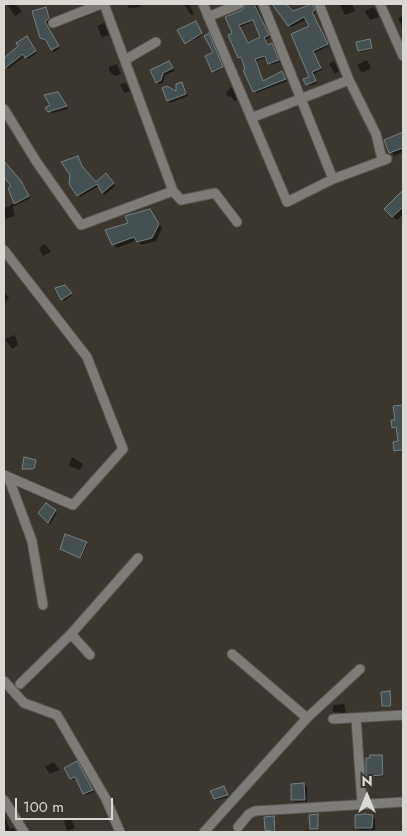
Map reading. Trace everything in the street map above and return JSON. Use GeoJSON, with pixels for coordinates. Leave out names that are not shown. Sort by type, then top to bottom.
{"type":"FeatureCollection","features":[{"type":"Feature","properties":{"kind":"street"},"geometry":{"type":"LineString","coordinates":[[53,23],[103,4],[173,191],[181,200],[215,193],[237,222]]}},
{"type":"Feature","properties":{"kind":"street"},"geometry":{"type":"LineString","coordinates":[[203,4],[287,202],[333,179],[387,159],[382,159],[376,134],[349,80],[318,4]]}},
{"type":"Feature","properties":{"kind":"street"},"geometry":{"type":"LineString","coordinates":[[208,17],[239,4]]}},
{"type":"Feature","properties":{"kind":"street"},"geometry":{"type":"LineString","coordinates":[[263,4],[333,179]]}},
{"type":"Feature","properties":{"kind":"street"},"geometry":{"type":"LineString","coordinates":[[380,4],[400,39],[403,56]]}},
{"type":"Feature","properties":{"kind":"street"},"geometry":{"type":"LineString","coordinates":[[125,60],[156,42]]}},
{"type":"Feature","properties":{"kind":"street"},"geometry":{"type":"LineString","coordinates":[[251,118],[349,80]]}},
{"type":"Feature","properties":{"kind":"street"},"geometry":{"type":"LineString","coordinates":[[4,109],[36,161],[81,225],[173,191]]}},
{"type":"Feature","properties":{"kind":"street"},"geometry":{"type":"LineString","coordinates":[[4,250],[87,357],[124,449],[73,505],[6,477]]}},
{"type":"Feature","properties":{"kind":"street"},"geometry":{"type":"LineString","coordinates":[[6,477],[32,541],[43,605]]}},
{"type":"Feature","properties":{"kind":"street"},"geometry":{"type":"LineString","coordinates":[[20,684],[71,634],[138,558]]}},
{"type":"Feature","properties":{"kind":"street"},"geometry":{"type":"LineString","coordinates":[[71,634],[90,655]]}},
{"type":"Feature","properties":{"kind":"street"},"geometry":{"type":"LineString","coordinates":[[232,654],[307,718]]}},
{"type":"Feature","properties":{"kind":"street"},"geometry":{"type":"LineString","coordinates":[[204,832],[307,718],[360,669]]}},
{"type":"Feature","properties":{"kind":"street"},"geometry":{"type":"LineString","coordinates":[[4,681],[24,703],[57,715],[106,799],[120,832]]}},
{"type":"Feature","properties":{"kind":"street"},"geometry":{"type":"LineString","coordinates":[[334,719],[403,716]]}},
{"type":"Feature","properties":{"kind":"street"},"geometry":{"type":"LineString","coordinates":[[356,718],[362,804]]}},
{"type":"Feature","properties":{"kind":"street"},"geometry":{"type":"LineString","coordinates":[[4,800],[24,832]]}},
{"type":"Feature","properties":{"kind":"street"},"geometry":{"type":"LineString","coordinates":[[238,827],[249,814],[255,811],[403,802]]}},
{"type":"Feature","properties":{"kind":"building"},"geometry":{"type":"Polygon","coordinates":[[[246,4],[254,4],[269,35],[264,38],[268,45],[272,43],[279,60],[268,64],[265,56],[255,59],[263,81],[282,71],[286,79],[253,92],[243,70],[245,69],[241,57],[238,58],[228,35],[232,33],[225,17],[242,10],[246,4]],[[253,20],[239,25],[248,43],[260,37],[253,20]]]}},
{"type":"Feature","properties":{"kind":"building"},"geometry":{"type":"Polygon","coordinates":[[[272,4],[286,4],[293,11],[312,4],[315,10],[312,12],[328,44],[313,51],[321,68],[312,72],[316,81],[306,85],[303,79],[309,77],[291,34],[309,26],[304,17],[288,26],[272,4]]]}},
{"type":"Feature","properties":{"kind":"building"},"geometry":{"type":"Polygon","coordinates":[[[46,7],[49,18],[45,22],[59,46],[51,50],[46,40],[40,38],[32,11],[46,7]]]}},
{"type":"Feature","properties":{"kind":"building"},"geometry":{"type":"Polygon","coordinates":[[[196,21],[202,33],[185,44],[177,30],[196,21]]]}},
{"type":"Feature","properties":{"kind":"building"},"geometry":{"type":"Polygon","coordinates":[[[209,33],[223,67],[212,72],[205,56],[213,52],[204,36],[209,33]]]}},
{"type":"Feature","properties":{"kind":"building"},"geometry":{"type":"Polygon","coordinates":[[[27,36],[36,51],[25,58],[23,54],[4,69],[4,58],[18,46],[16,43],[27,36]]]}},
{"type":"Feature","properties":{"kind":"building"},"geometry":{"type":"Polygon","coordinates":[[[370,39],[372,48],[358,51],[356,42],[370,39]]]}},
{"type":"Feature","properties":{"kind":"building"},"geometry":{"type":"Polygon","coordinates":[[[169,61],[173,68],[163,73],[161,80],[156,83],[150,70],[169,61]]]}},
{"type":"Feature","properties":{"kind":"building"},"geometry":{"type":"Polygon","coordinates":[[[182,82],[186,94],[167,101],[162,88],[167,86],[176,91],[176,84],[182,82]]]}},
{"type":"Feature","properties":{"kind":"building"},"geometry":{"type":"Polygon","coordinates":[[[58,92],[67,106],[48,112],[45,108],[50,105],[44,95],[58,92]]]}},
{"type":"Feature","properties":{"kind":"building"},"geometry":{"type":"Polygon","coordinates":[[[403,132],[403,148],[389,153],[384,140],[403,132]]]}},
{"type":"Feature","properties":{"kind":"building"},"geometry":{"type":"Polygon","coordinates":[[[78,156],[82,166],[96,182],[106,173],[114,183],[102,193],[97,184],[77,196],[69,184],[70,175],[61,162],[78,156]]]}},
{"type":"Feature","properties":{"kind":"building"},"geometry":{"type":"Polygon","coordinates":[[[4,161],[21,181],[29,196],[14,204],[8,188],[11,186],[4,177],[4,161]]]}},
{"type":"Feature","properties":{"kind":"building"},"geometry":{"type":"Polygon","coordinates":[[[403,190],[403,207],[392,217],[384,209],[403,190]]]}},
{"type":"Feature","properties":{"kind":"building"},"geometry":{"type":"Polygon","coordinates":[[[150,209],[159,224],[152,238],[137,242],[134,237],[112,245],[105,230],[128,223],[125,216],[150,209]]]}},
{"type":"Feature","properties":{"kind":"building"},"geometry":{"type":"Polygon","coordinates":[[[65,285],[72,293],[61,300],[55,288],[65,285]]]}},
{"type":"Feature","properties":{"kind":"building"},"geometry":{"type":"Polygon","coordinates":[[[403,405],[403,450],[394,451],[393,442],[398,441],[396,427],[392,428],[391,420],[395,420],[393,406],[403,405]]]}},
{"type":"Feature","properties":{"kind":"building"},"geometry":{"type":"Polygon","coordinates":[[[24,457],[36,460],[34,469],[22,469],[24,457]]]}},
{"type":"Feature","properties":{"kind":"building"},"geometry":{"type":"Polygon","coordinates":[[[46,503],[56,510],[48,523],[38,513],[46,503]]]}},
{"type":"Feature","properties":{"kind":"building"},"geometry":{"type":"Polygon","coordinates":[[[65,534],[87,542],[80,558],[60,549],[65,534]]]}},
{"type":"Feature","properties":{"kind":"building"},"geometry":{"type":"Polygon","coordinates":[[[390,691],[391,706],[382,706],[381,692],[390,691]]]}},
{"type":"Feature","properties":{"kind":"building"},"geometry":{"type":"Polygon","coordinates":[[[370,755],[382,755],[383,775],[366,776],[366,758],[370,758],[370,755]]]}},
{"type":"Feature","properties":{"kind":"building"},"geometry":{"type":"Polygon","coordinates":[[[77,761],[93,790],[83,794],[75,777],[70,779],[64,768],[77,761]]]}},
{"type":"Feature","properties":{"kind":"building"},"geometry":{"type":"Polygon","coordinates":[[[304,783],[305,800],[291,800],[291,784],[304,783]]]}},
{"type":"Feature","properties":{"kind":"building"},"geometry":{"type":"Polygon","coordinates":[[[224,786],[228,795],[214,799],[210,791],[224,786]]]}},
{"type":"Feature","properties":{"kind":"building"},"geometry":{"type":"Polygon","coordinates":[[[318,814],[318,829],[310,829],[309,815],[318,814]]]}},
{"type":"Feature","properties":{"kind":"building"},"geometry":{"type":"Polygon","coordinates":[[[355,815],[373,815],[372,828],[355,828],[355,815]]]}},
{"type":"Feature","properties":{"kind":"building"},"geometry":{"type":"Polygon","coordinates":[[[274,816],[275,832],[265,830],[264,817],[274,816]]]}}]}
